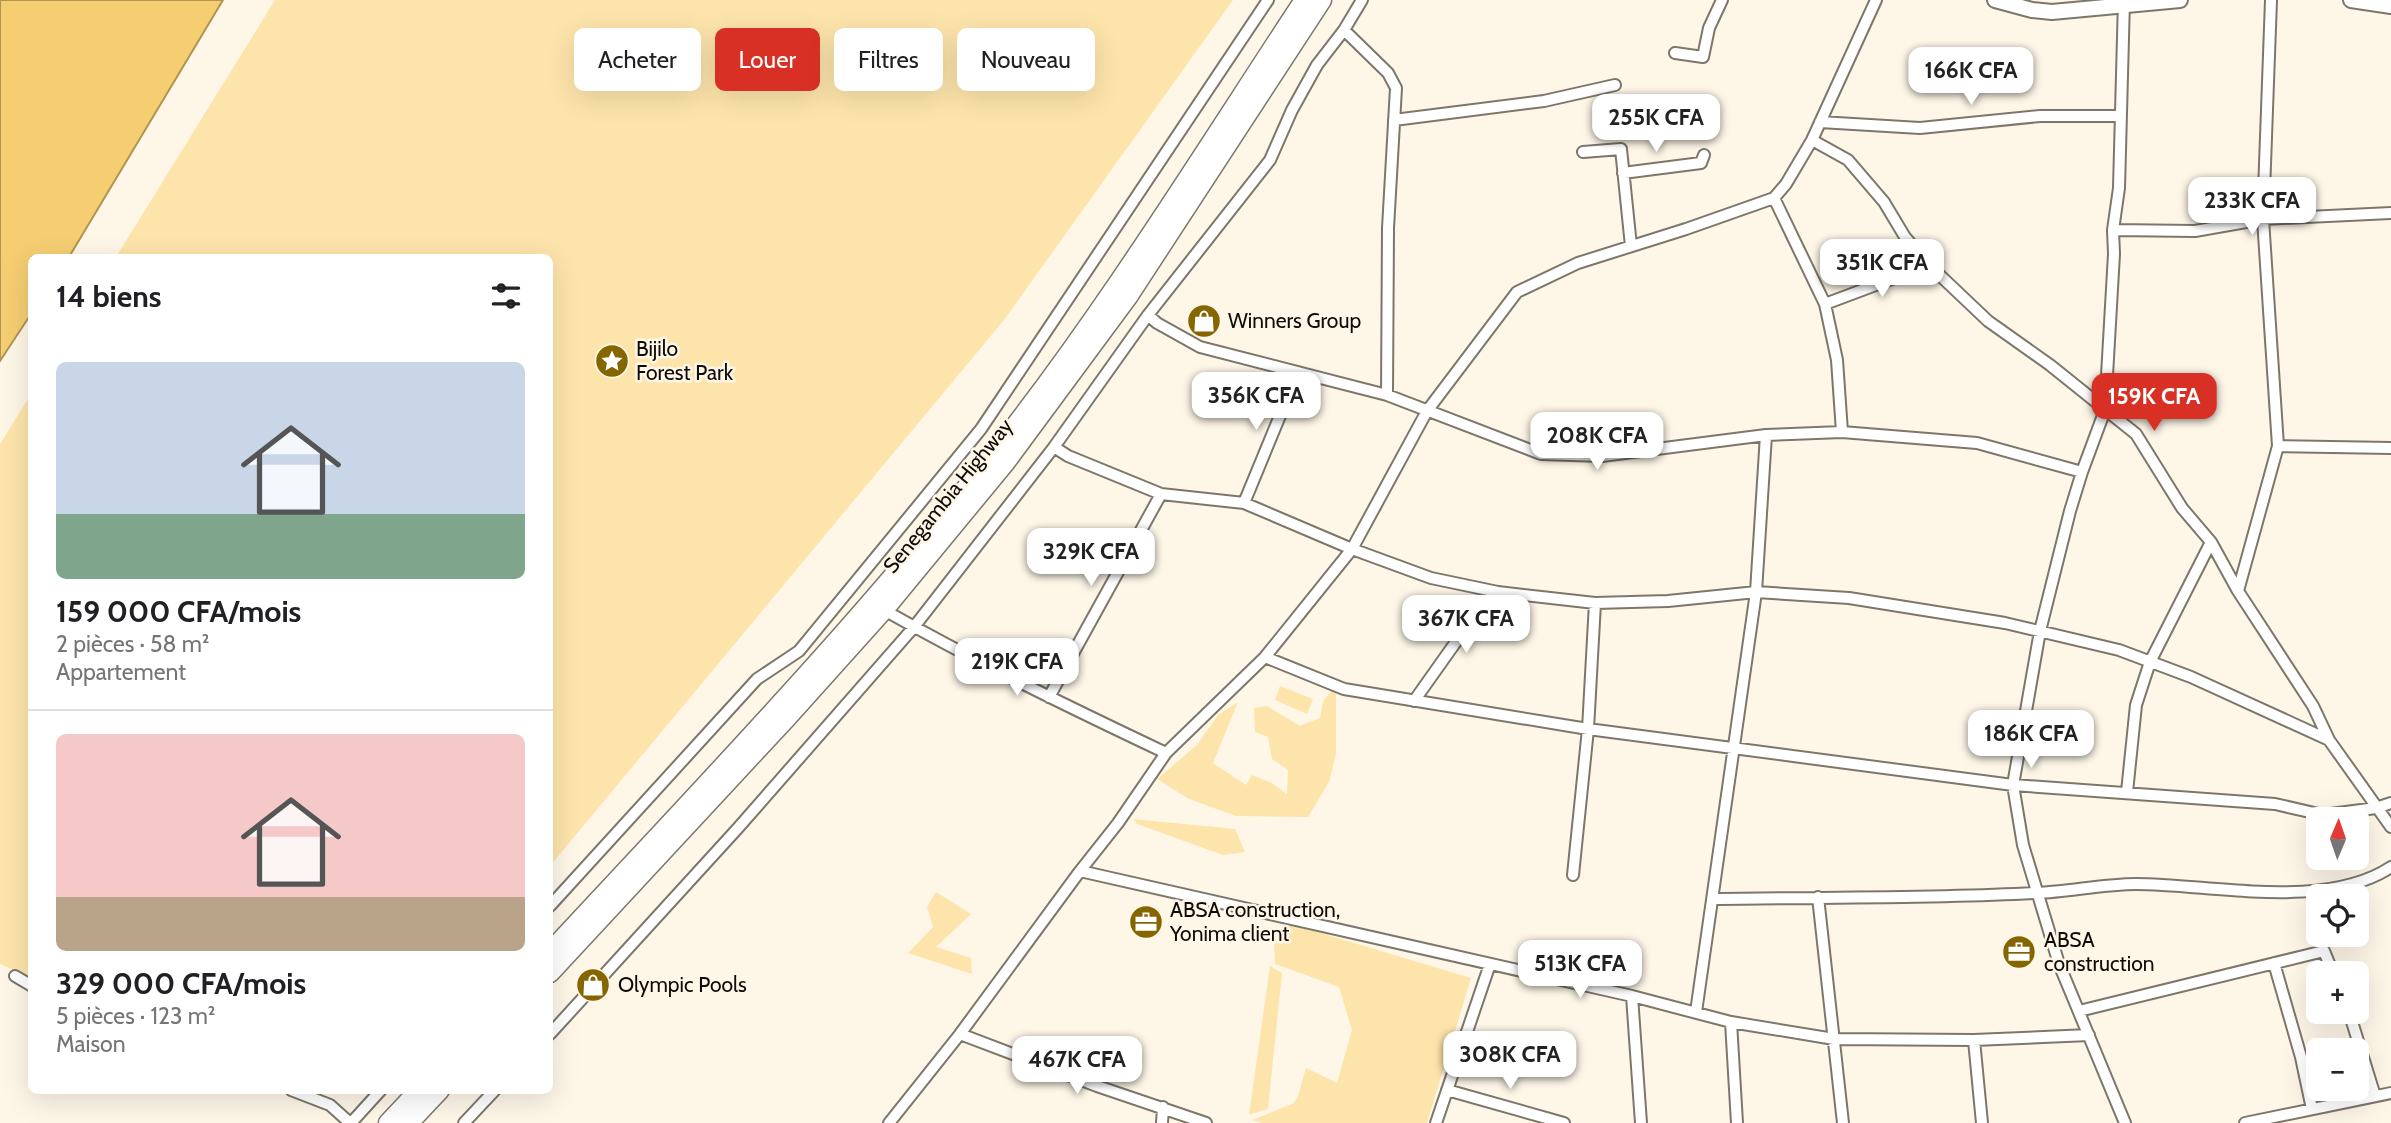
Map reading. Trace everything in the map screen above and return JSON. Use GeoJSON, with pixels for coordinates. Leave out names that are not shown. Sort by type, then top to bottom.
{"type":"FeatureCollection","features":[{"type":"Feature","properties":{"kind":"main road","name":"Senegambia Highway"},"geometry":{"type":"LineString","coordinates":[[553,949],[802,680],[873,600],[981,470],[1116,289],[1304,0]]}},
{"type":"Feature","properties":{"kind":"main road","name":"Senegambia Highway"},"geometry":{"type":"LineString","coordinates":[[553,970],[884,610],[1006,462],[1128,297],[1322,0]]}},
{"type":"Feature","properties":{"kind":"main road"},"geometry":{"type":"LineString","coordinates":[[388,1123],[415,1094]]}},
{"type":"Feature","properties":{"kind":"main road"},"geometry":{"type":"LineString","coordinates":[[409,1123],[436,1094]]}},
{"type":"Feature","properties":{"kind":"street"},"geometry":{"type":"LineString","coordinates":[[553,903],[757,679],[799,651],[981,429],[1268,0]]}},
{"type":"Feature","properties":{"kind":"street"},"geometry":{"type":"LineString","coordinates":[[553,1031],[756,807],[914,627],[1054,447],[1148,315],[1270,160],[1292,110],[1317,65],[1344,30],[1362,0]]}},
{"type":"Feature","properties":{"kind":"street"},"geometry":{"type":"LineString","coordinates":[[1675,53],[1703,57],[1709,28],[1722,0]]}},
{"type":"Feature","properties":{"kind":"street"},"geometry":{"type":"LineString","coordinates":[[889,1123],[960,1034],[1118,823],[1166,753],[1265,657],[1352,549],[1427,411],[1517,292],[1578,263],[1774,198],[1786,184],[1812,140],[1876,0]]}},
{"type":"Feature","properties":{"kind":"street"},"geometry":{"type":"LineString","coordinates":[[1995,0],[2032,10],[2052,12],[2124,3],[2180,0]]}},
{"type":"Feature","properties":{"kind":"street"},"geometry":{"type":"LineString","coordinates":[[2238,591],[2278,446],[2263,219],[2271,0]]}},
{"type":"Feature","properties":{"kind":"street"},"geometry":{"type":"LineString","coordinates":[[2351,0],[2391,6]]}},
{"type":"Feature","properties":{"kind":"street"},"geometry":{"type":"LineString","coordinates":[[2124,3],[2119,188],[2113,230],[2105,410],[2082,472],[2040,631],[2012,785],[2023,845],[2059,964],[2125,1123]]}},
{"type":"Feature","properties":{"kind":"street"},"geometry":{"type":"LineString","coordinates":[[1344,30],[1388,73],[1396,88],[1388,228],[1387,395]]}},
{"type":"Feature","properties":{"kind":"street"},"geometry":{"type":"LineString","coordinates":[[1394,120],[1544,102],[1615,85]]}},
{"type":"Feature","properties":{"kind":"street"},"geometry":{"type":"LineString","coordinates":[[1820,122],[1920,128],[2040,116],[2121,116]]}},
{"type":"Feature","properties":{"kind":"street"},"geometry":{"type":"LineString","coordinates":[[1812,140],[1848,160],[1884,202],[1905,237],[1928,265],[1988,321],[2050,365],[2136,434],[2182,508],[2211,542],[2238,591],[2313,706],[2329,740],[2391,827]]}},
{"type":"Feature","properties":{"kind":"street"},"geometry":{"type":"LineString","coordinates":[[1583,152],[1621,149],[1631,246]]}},
{"type":"Feature","properties":{"kind":"street"},"geometry":{"type":"LineString","coordinates":[[1623,173],[1700,163],[1703,155]]}},
{"type":"Feature","properties":{"kind":"street"},"geometry":{"type":"LineString","coordinates":[[1774,198],[1825,303],[1837,360],[1842,432]]}},
{"type":"Feature","properties":{"kind":"street"},"geometry":{"type":"LineString","coordinates":[[2113,230],[2195,231],[2263,219],[2391,213]]}},
{"type":"Feature","properties":{"kind":"street"},"geometry":{"type":"LineString","coordinates":[[1825,303],[1928,265]]}},
{"type":"Feature","properties":{"kind":"street"},"geometry":{"type":"LineString","coordinates":[[1148,315],[1199,347],[1387,395],[1541,454],[1602,456],[1766,435],[1842,432],[1977,443],[2082,472]]}},
{"type":"Feature","properties":{"kind":"street"},"geometry":{"type":"LineString","coordinates":[[1244,503],[1298,372]]}},
{"type":"Feature","properties":{"kind":"street"},"geometry":{"type":"LineString","coordinates":[[1696,1012],[1756,592],[1766,435]]}},
{"type":"Feature","properties":{"kind":"street"},"geometry":{"type":"LineString","coordinates":[[2278,446],[2391,447]]}},
{"type":"Feature","properties":{"kind":"street"},"geometry":{"type":"LineString","coordinates":[[1054,447],[1069,456],[1161,494],[1244,503],[1352,549],[1431,578],[1493,591],[1595,603],[1668,601],[1756,592],[1849,598],[2005,623],[2119,650],[2191,677],[2329,740]]}},
{"type":"Feature","properties":{"kind":"street"},"geometry":{"type":"LineString","coordinates":[[1049,697],[1161,494]]}},
{"type":"Feature","properties":{"kind":"street"},"geometry":{"type":"LineString","coordinates":[[2127,792],[2136,705],[2150,662],[2211,542]]}},
{"type":"Feature","properties":{"kind":"street"},"geometry":{"type":"LineString","coordinates":[[1414,701],[1493,591]]}},
{"type":"Feature","properties":{"kind":"street"},"geometry":{"type":"LineString","coordinates":[[1573,875],[1588,729],[1595,603]]}},
{"type":"Feature","properties":{"kind":"street"},"geometry":{"type":"LineString","coordinates":[[884,610],[1049,697],[1166,753]]}},
{"type":"Feature","properties":{"kind":"street"},"geometry":{"type":"LineString","coordinates":[[1265,657],[1344,689],[1414,701],[1588,729],[2012,785],[2276,804],[2323,816],[2391,803]]}},
{"type":"Feature","properties":{"kind":"street"},"geometry":{"type":"LineString","coordinates":[[1713,899],[2036,893],[2135,884],[2257,892],[2305,890],[2337,887],[2380,874],[2391,867]]}},
{"type":"Feature","properties":{"kind":"street"},"geometry":{"type":"LineString","coordinates":[[1080,871],[1632,996],[1731,1022],[1834,1039],[1974,1040],[2089,1035]]}},
{"type":"Feature","properties":{"kind":"street"},"geometry":{"type":"LineString","coordinates":[[1818,897],[1843,1123]]}},
{"type":"Feature","properties":{"kind":"street"},"geometry":{"type":"LineString","coordinates":[[2079,1011],[2323,951],[2328,961]]}},
{"type":"Feature","properties":{"kind":"street"},"geometry":{"type":"LineString","coordinates":[[2274,963],[2301,1057],[2312,1110]]}},
{"type":"Feature","properties":{"kind":"street"},"geometry":{"type":"LineString","coordinates":[[1436,1123],[1490,964]]}},
{"type":"Feature","properties":{"kind":"street"},"geometry":{"type":"LineString","coordinates":[[15,976],[28,984]]}},
{"type":"Feature","properties":{"kind":"street"},"geometry":{"type":"LineString","coordinates":[[1632,996],[1641,1123]]}},
{"type":"Feature","properties":{"kind":"street"},"geometry":{"type":"LineString","coordinates":[[1731,1022],[1737,1123]]}},
{"type":"Feature","properties":{"kind":"street"},"geometry":{"type":"LineString","coordinates":[[2353,1024],[2375,1096]]}},
{"type":"Feature","properties":{"kind":"street"},"geometry":{"type":"LineString","coordinates":[[960,1034],[1097,1086],[1206,1123]]}},
{"type":"Feature","properties":{"kind":"street"},"geometry":{"type":"LineString","coordinates":[[1974,1040],[1982,1123]]}},
{"type":"Feature","properties":{"kind":"street"},"geometry":{"type":"LineString","coordinates":[[1447,1090],[1564,1123]]}},
{"type":"Feature","properties":{"kind":"street"},"geometry":{"type":"LineString","coordinates":[[2245,1123],[2391,1093]]}},
{"type":"Feature","properties":{"kind":"street"},"geometry":{"type":"LineString","coordinates":[[301,1094],[330,1105],[350,1123],[377,1094]]}},
{"type":"Feature","properties":{"kind":"street"},"geometry":{"type":"LineString","coordinates":[[464,1123],[491,1094]]}},
{"type":"Feature","properties":{"kind":"street"},"geometry":{"type":"LineString","coordinates":[[1162,1123],[1163,1107]]}},
{"type":"Feature","properties":{"kind":"shaded area"},"geometry":{"type":"Polygon","coordinates":[[[0,0],[223,0],[71,254],[28,254],[28,319],[0,361],[0,0]]]}},
{"type":"Feature","properties":{"kind":"shaded area"},"geometry":{"type":"Polygon","coordinates":[[[275,0],[1233,0],[1004,320],[553,862],[553,254],[118,254],[275,0]]]}},
{"type":"Feature","properties":{"kind":"shaded area"},"geometry":{"type":"Polygon","coordinates":[[[28,399],[28,977],[0,964],[0,444],[28,399]]]}},
{"type":"Feature","properties":{"kind":"shaded area"},"geometry":{"type":"Polygon","coordinates":[[[1280,686],[1313,699],[1307,714],[1275,700],[1280,686]]]}},
{"type":"Feature","properties":{"kind":"shaded area"},"geometry":{"type":"Polygon","coordinates":[[[1336,686],[1336,754],[1329,782],[1308,817],[1236,816],[1189,799],[1157,779],[1197,745],[1218,715],[1238,702],[1213,763],[1246,785],[1252,775],[1272,783],[1287,794],[1288,770],[1272,759],[1268,737],[1255,732],[1254,708],[1267,706],[1300,726],[1320,718],[1323,701],[1336,686]]]}},
{"type":"Feature","properties":{"kind":"shaded area"},"geometry":{"type":"Polygon","coordinates":[[[1133,819],[1235,829],[1245,852],[1223,855],[1137,824],[1133,819]]]}},
{"type":"Feature","properties":{"kind":"shaded area"},"geometry":{"type":"Polygon","coordinates":[[[936,892],[971,914],[936,947],[971,958],[972,974],[908,953],[933,927],[927,907],[936,892]]]}},
{"type":"Feature","properties":{"kind":"shaded area"},"geometry":{"type":"Polygon","coordinates":[[[1291,924],[1471,978],[1427,1123],[1262,1123],[1252,1120],[1294,1103],[1306,1068],[1337,1083],[1352,1030],[1339,987],[1275,964],[1274,945],[1291,924]]]}},
{"type":"Feature","properties":{"kind":"shaded area"},"geometry":{"type":"Polygon","coordinates":[[[1270,966],[1282,973],[1268,1109],[1249,1115],[1270,966]]]}},
{"type":"Feature","properties":{"kind":"place","name":"Winners Group"},"geometry":{"type":"Point","coordinates":[1204,321]}},
{"type":"Feature","properties":{"kind":"place","name":"Bijilo Forest Park"},"geometry":{"type":"Point","coordinates":[612,361]}},
{"type":"Feature","properties":{"kind":"place","name":"ABSA construction, Yonima client"},"geometry":{"type":"Point","coordinates":[1146,922]}},
{"type":"Feature","properties":{"kind":"place","name":"ABSA construction"},"geometry":{"type":"Point","coordinates":[2019,952]}},
{"type":"Feature","properties":{"kind":"place","name":"Olympic Pools"},"geometry":{"type":"Point","coordinates":[593,985]}}]}
